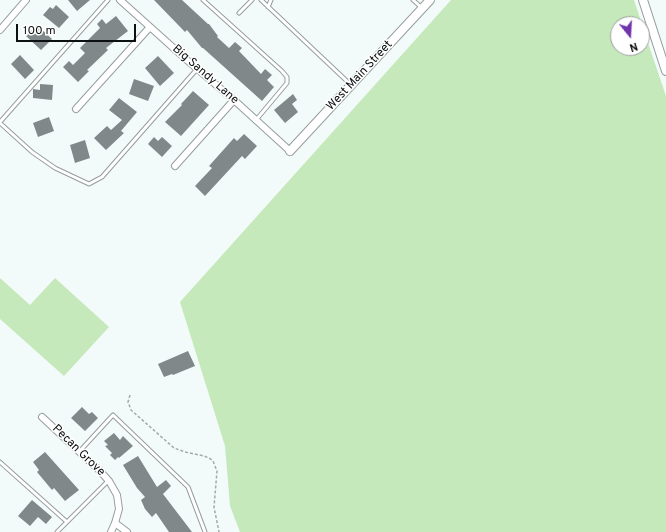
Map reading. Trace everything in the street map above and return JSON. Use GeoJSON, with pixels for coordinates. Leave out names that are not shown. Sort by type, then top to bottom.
{"type":"FeatureCollection","features":[{"type":"Feature","properties":{"kind":"street"},"geometry":{"type":"LineString","coordinates":[[0,30],[26,0]]}},
{"type":"Feature","properties":{"kind":"street","name":"Big Sandy Lane"},"geometry":{"type":"LineString","coordinates":[[120,0],[290,151]]}},
{"type":"Feature","properties":{"kind":"street","name":"West Main Street"},"geometry":{"type":"LineString","coordinates":[[290,151],[430,0]]}},
{"type":"Feature","properties":{"kind":"street"},"geometry":{"type":"LineString","coordinates":[[643,0],[666,71]]}},
{"type":"Feature","properties":{"kind":"street"},"geometry":{"type":"LineString","coordinates":[[76,108],[150,27]]}},
{"type":"Feature","properties":{"kind":"street"},"geometry":{"type":"LineString","coordinates":[[175,166],[234,100]]}},
{"type":"Feature","properties":{"kind":"street","name":"Pecan Grove"},"geometry":{"type":"LineString","coordinates":[[42,417],[99,470],[117,495],[119,509],[111,532]]}},
{"type":"Feature","properties":{"kind":"street"},"geometry":{"type":"LineString","coordinates":[[115,522],[127,532]]}},
{"type":"Feature","properties":{"kind":"lane"},"geometry":{"type":"LineString","coordinates":[[108,0],[0,122],[32,152],[55,168],[89,184],[102,177],[197,69]]}},
{"type":"Feature","properties":{"kind":"lane"},"geometry":{"type":"LineString","coordinates":[[203,0],[287,77],[288,83],[256,120]]}},
{"type":"Feature","properties":{"kind":"lane"},"geometry":{"type":"LineString","coordinates":[[239,13],[252,0]]}},
{"type":"Feature","properties":{"kind":"lane"},"geometry":{"type":"LineString","coordinates":[[260,0],[351,85]]}},
{"type":"Feature","properties":{"kind":"lane"},"geometry":{"type":"LineString","coordinates":[[268,7],[271,0]]}},
{"type":"Feature","properties":{"kind":"lane"},"geometry":{"type":"LineString","coordinates":[[413,0],[422,9]]}},
{"type":"Feature","properties":{"kind":"lane"},"geometry":{"type":"LineString","coordinates":[[79,452],[113,415],[188,487],[205,532]]}},
{"type":"Feature","properties":{"kind":"lane"},"geometry":{"type":"LineString","coordinates":[[0,462],[67,522]]}},
{"type":"Feature","properties":{"kind":"lane"},"geometry":{"type":"LineString","coordinates":[[57,532],[108,481]]}},
{"type":"Feature","properties":{"kind":"path"},"geometry":{"type":"LineString","coordinates":[[130,396],[128,402],[131,410],[174,448],[209,458],[213,461],[217,471],[214,507],[219,532]]}},
{"type":"Feature","properties":{"kind":"green space"},"geometry":{"type":"Polygon","coordinates":[[[451,0],[634,0],[639,16],[610,16],[610,56],[650,56],[650,49],[666,96],[666,532],[240,532],[230,506],[225,446],[180,302],[451,0]]]}},
{"type":"Feature","properties":{"kind":"green space"},"geometry":{"type":"Polygon","coordinates":[[[0,278],[30,305],[55,278],[109,327],[64,376],[0,319],[0,278]]]}},
{"type":"Feature","properties":{"kind":"building"},"geometry":{"type":"Polygon","coordinates":[[[68,0],[90,0],[77,11],[68,0]]]}},
{"type":"Feature","properties":{"kind":"building"},"geometry":{"type":"Polygon","coordinates":[[[154,0],[182,0],[209,24],[218,36],[217,37],[229,48],[235,42],[242,48],[239,51],[261,74],[265,69],[272,75],[267,80],[274,87],[262,101],[202,48],[187,30],[185,32],[154,0]]]}},
{"type":"Feature","properties":{"kind":"building"},"geometry":{"type":"Polygon","coordinates":[[[56,5],[69,17],[59,28],[43,15],[50,7],[53,9],[56,5]]]}},
{"type":"Feature","properties":{"kind":"building"},"geometry":{"type":"Polygon","coordinates":[[[116,16],[128,31],[106,48],[108,50],[87,70],[89,71],[78,82],[63,67],[69,61],[73,65],[85,53],[80,48],[100,28],[97,24],[102,19],[106,24],[116,16]]]}},
{"type":"Feature","properties":{"kind":"building"},"geometry":{"type":"Polygon","coordinates":[[[37,25],[52,39],[41,50],[26,36],[37,25]]]}},
{"type":"Feature","properties":{"kind":"building"},"geometry":{"type":"Polygon","coordinates":[[[20,55],[34,70],[25,79],[11,64],[20,55]]]}},
{"type":"Feature","properties":{"kind":"building"},"geometry":{"type":"Polygon","coordinates":[[[158,56],[174,73],[160,86],[145,68],[158,56]]]}},
{"type":"Feature","properties":{"kind":"building"},"geometry":{"type":"Polygon","coordinates":[[[134,79],[154,86],[148,101],[129,94],[134,79]]]}},
{"type":"Feature","properties":{"kind":"building"},"geometry":{"type":"Polygon","coordinates":[[[40,84],[53,85],[52,100],[33,98],[33,89],[40,90],[40,84]]]}},
{"type":"Feature","properties":{"kind":"building"},"geometry":{"type":"Polygon","coordinates":[[[193,91],[209,105],[181,136],[165,122],[182,105],[181,104],[193,91]]]}},
{"type":"Feature","properties":{"kind":"building"},"geometry":{"type":"Polygon","coordinates":[[[293,94],[297,100],[292,104],[298,112],[285,123],[274,110],[293,94]]]}},
{"type":"Feature","properties":{"kind":"building"},"geometry":{"type":"Polygon","coordinates":[[[119,98],[137,112],[121,131],[124,133],[106,150],[94,138],[107,126],[111,130],[122,120],[109,110],[119,98]]]}},
{"type":"Feature","properties":{"kind":"building"},"geometry":{"type":"Polygon","coordinates":[[[49,117],[54,131],[38,137],[33,123],[49,117]]]}},
{"type":"Feature","properties":{"kind":"building"},"geometry":{"type":"Polygon","coordinates":[[[244,134],[257,146],[245,159],[242,156],[205,196],[195,186],[212,168],[209,166],[234,138],[237,141],[244,134]]]}},
{"type":"Feature","properties":{"kind":"building"},"geometry":{"type":"Polygon","coordinates":[[[154,137],[158,141],[162,137],[172,146],[162,157],[148,144],[154,137]]]}},
{"type":"Feature","properties":{"kind":"building"},"geometry":{"type":"Polygon","coordinates":[[[85,140],[90,158],[75,163],[70,145],[85,140]]]}},
{"type":"Feature","properties":{"kind":"building"},"geometry":{"type":"Polygon","coordinates":[[[188,351],[195,366],[164,377],[158,364],[188,351]]]}},
{"type":"Feature","properties":{"kind":"building"},"geometry":{"type":"Polygon","coordinates":[[[82,407],[89,414],[92,412],[98,418],[85,431],[71,418],[82,407]]]}},
{"type":"Feature","properties":{"kind":"building"},"geometry":{"type":"Polygon","coordinates":[[[114,433],[120,440],[123,436],[133,446],[115,460],[110,455],[112,453],[105,446],[108,445],[104,441],[114,433]]]}},
{"type":"Feature","properties":{"kind":"building"},"geometry":{"type":"Polygon","coordinates":[[[45,452],[79,490],[65,501],[54,488],[52,490],[37,472],[39,470],[33,462],[45,452]]]}},
{"type":"Feature","properties":{"kind":"building"},"geometry":{"type":"Polygon","coordinates":[[[138,456],[157,487],[166,480],[171,486],[163,494],[192,532],[169,532],[156,513],[152,517],[145,509],[141,500],[145,497],[137,488],[123,465],[138,456]]]}},
{"type":"Feature","properties":{"kind":"building"},"geometry":{"type":"Polygon","coordinates":[[[32,500],[52,517],[46,524],[38,517],[30,526],[18,516],[32,500]]]}}]}
